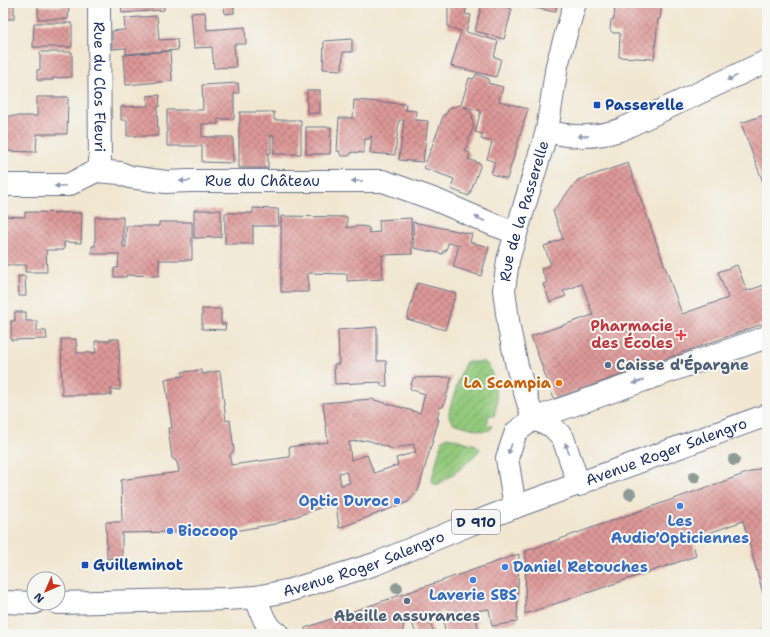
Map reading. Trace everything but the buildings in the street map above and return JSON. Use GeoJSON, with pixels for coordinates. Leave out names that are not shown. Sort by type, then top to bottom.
{"type":"FeatureCollection","features":[{"type":"Feature","properties":{"kind":"street","name":"Rue du Clos Fleuri"},"geometry":{"type":"LineString","coordinates":[[99,3],[100,171]]}},
{"type":"Feature","properties":{"kind":"street","name":"Rue de la Passerelle"},"geometry":{"type":"LineString","coordinates":[[533,419],[517,366],[509,328],[504,290],[508,260],[546,131],[557,65],[575,3]]}},
{"type":"Feature","properties":{"kind":"street"},"geometry":{"type":"LineString","coordinates":[[546,131],[572,137],[604,135],[620,130],[767,61]]}},
{"type":"Feature","properties":{"kind":"street","name":"Rue du Château"},"geometry":{"type":"LineString","coordinates":[[3,185],[68,185],[96,171],[120,173],[130,177],[166,182],[383,181],[436,200],[516,233]]}},
{"type":"Feature","properties":{"kind":"street"},"geometry":{"type":"LineString","coordinates":[[516,507],[507,458],[516,432],[533,419],[767,337]]}},
{"type":"Feature","properties":{"kind":"street","name":"Avenue Roger Salengro"},"geometry":{"type":"LineString","coordinates":[[66,603],[227,599],[256,597],[291,590],[375,564],[471,524],[767,415]]}},
{"type":"Feature","properties":{"kind":"street"},"geometry":{"type":"LineString","coordinates":[[533,419],[552,426],[563,438],[580,484]]}},
{"type":"Feature","properties":{"kind":"street"},"geometry":{"type":"LineString","coordinates":[[256,597],[263,617],[274,632],[278,634]]}},
{"type":"Feature","properties":{"kind":"street"},"geometry":{"type":"LineString","coordinates":[[3,602],[26,603]]}},
{"type":"Feature","properties":{"kind":"green space"},"geometry":{"type":"Polygon","coordinates":[[[466,362],[485,362],[488,365],[492,375],[497,404],[494,416],[489,415],[487,424],[492,426],[490,430],[482,431],[453,423],[450,418],[449,414],[453,396],[466,362]]]}},
{"type":"Feature","properties":{"kind":"green space"},"geometry":{"type":"Polygon","coordinates":[[[448,437],[476,445],[480,449],[460,469],[437,485],[433,483],[432,479],[442,440],[448,437]]]}},
{"type":"Feature","properties":{"kind":"place","name":"Passerelle"},"geometry":{"type":"Point","coordinates":[597,105]}},
{"type":"Feature","properties":{"kind":"place","name":"Pharmacie des Écoles"},"geometry":{"type":"Point","coordinates":[681,335]}},
{"type":"Feature","properties":{"kind":"place","name":"Caisse d'Épargne"},"geometry":{"type":"Point","coordinates":[608,365]}},
{"type":"Feature","properties":{"kind":"place","name":"La Scampia"},"geometry":{"type":"Point","coordinates":[559,383]}},
{"type":"Feature","properties":{"kind":"place","name":"Optic Duroc"},"geometry":{"type":"Point","coordinates":[397,501]}},
{"type":"Feature","properties":{"kind":"place","name":"Les Audio'Opticiennes"},"geometry":{"type":"Point","coordinates":[680,506]}},
{"type":"Feature","properties":{"kind":"place","name":"Biocoop"},"geometry":{"type":"Point","coordinates":[170,531]}},
{"type":"Feature","properties":{"kind":"place","name":"Guilleminot"},"geometry":{"type":"Point","coordinates":[85,565]}},
{"type":"Feature","properties":{"kind":"place","name":"Daniel Retouches"},"geometry":{"type":"Point","coordinates":[505,567]}},
{"type":"Feature","properties":{"kind":"place","name":"Laverie SBS"},"geometry":{"type":"Point","coordinates":[473,580]}},
{"type":"Feature","properties":{"kind":"place","name":"Abeille assurances"},"geometry":{"type":"Point","coordinates":[407,601]}}]}
